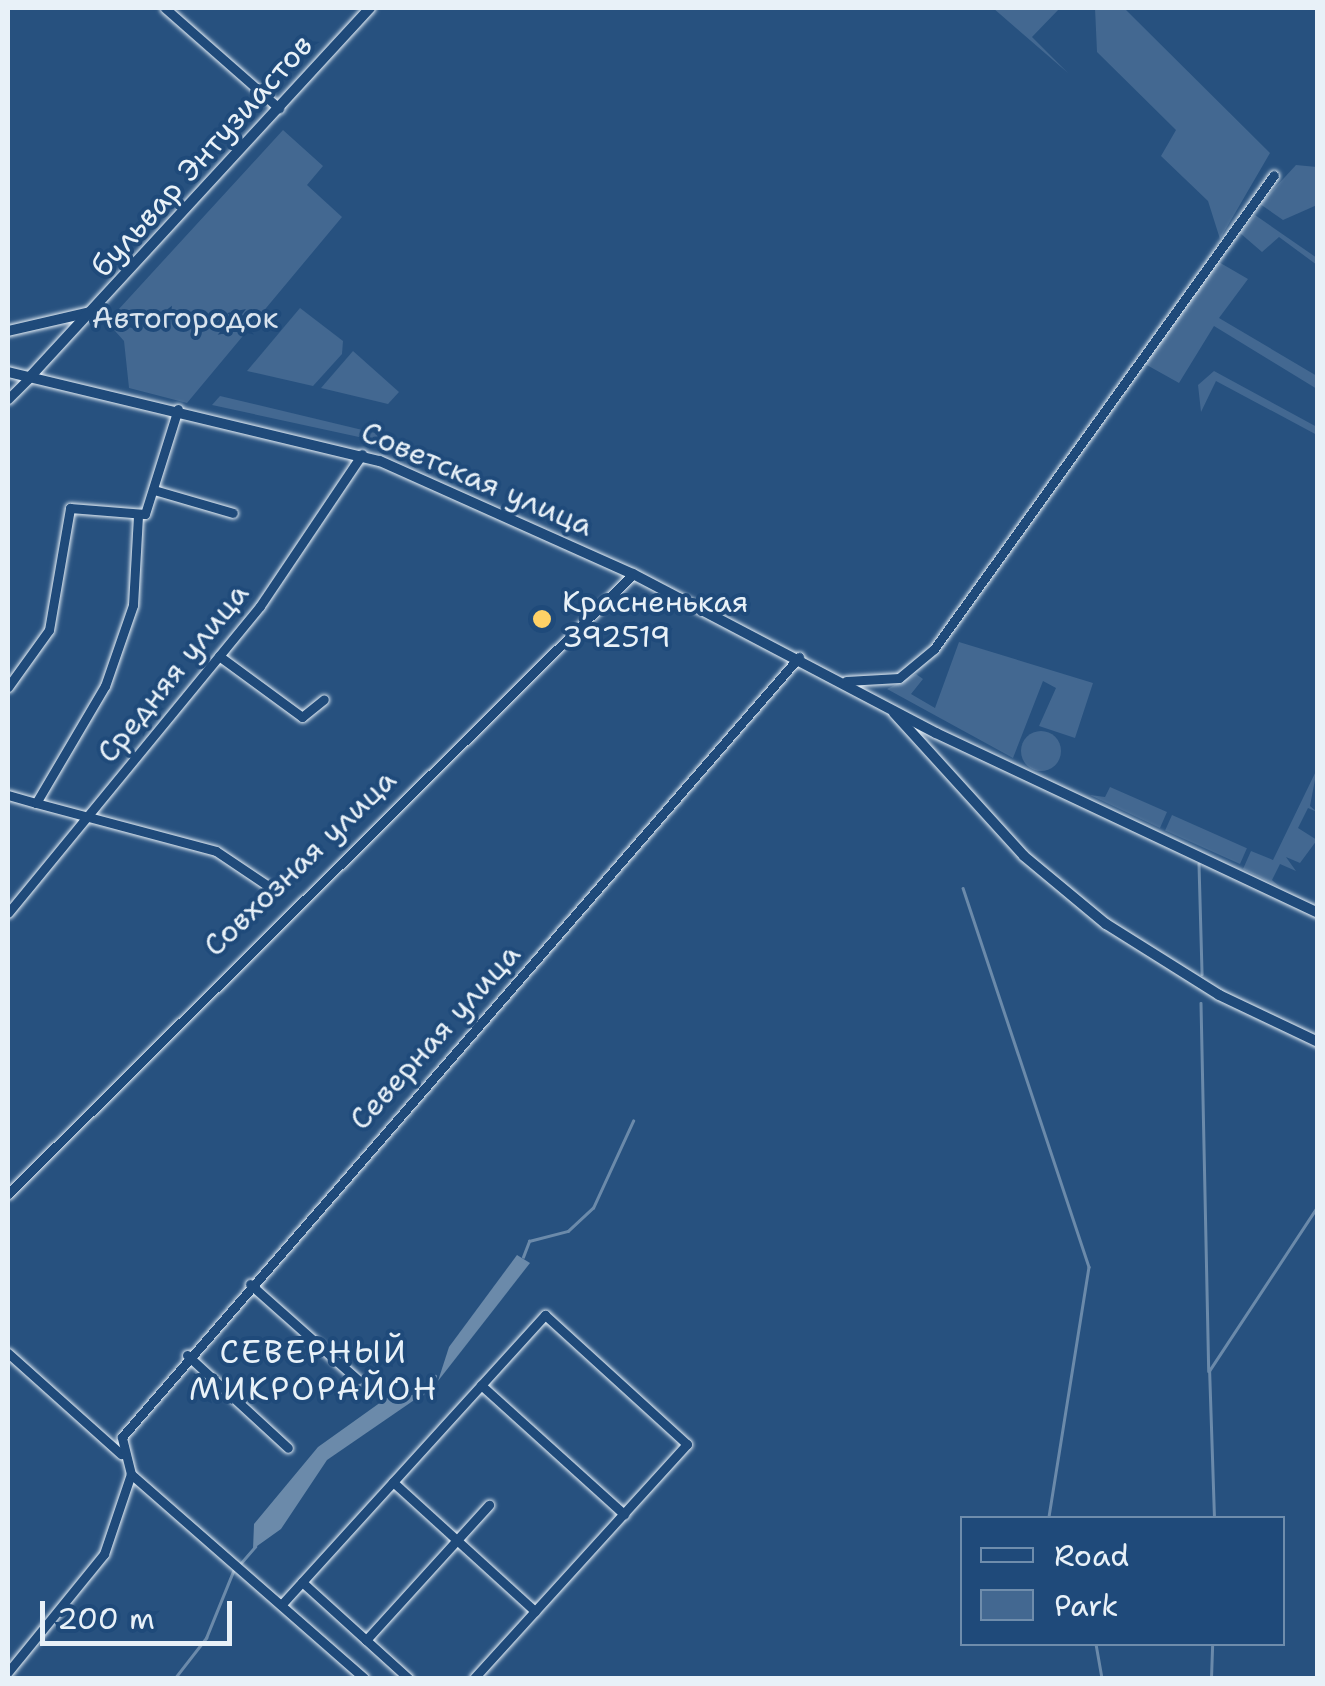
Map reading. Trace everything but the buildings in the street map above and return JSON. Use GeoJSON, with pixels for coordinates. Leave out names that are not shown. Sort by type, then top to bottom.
{"type":"FeatureCollection","features":[{"type":"Feature","properties":{"kind":"main road","name":"бульвар Энтузиастов"},"geometry":{"type":"LineString","coordinates":[[28,380],[370,8]]}},
{"type":"Feature","properties":{"kind":"main road"},"geometry":{"type":"LineString","coordinates":[[8,331],[96,310]]}},
{"type":"Feature","properties":{"kind":"main road","name":"Советская улица"},"geometry":{"type":"LineString","coordinates":[[8,372],[28,380],[178,410],[362,454],[633,574],[799,656],[894,712]]}},
{"type":"Feature","properties":{"kind":"main road"},"geometry":{"type":"LineString","coordinates":[[894,712],[1318,913]]}},
{"type":"Feature","properties":{"kind":"main road"},"geometry":{"type":"LineString","coordinates":[[894,712],[999,830],[1094,914],[1186,976],[1318,1042]]}},
{"type":"Feature","properties":{"kind":"street"},"geometry":{"type":"LineString","coordinates":[[165,8],[278,108]]}},
{"type":"Feature","properties":{"kind":"street"},"geometry":{"type":"LineString","coordinates":[[846,681],[899,678],[934,649],[1274,175]]}},
{"type":"Feature","properties":{"kind":"street"},"geometry":{"type":"LineString","coordinates":[[8,400],[28,380]]}},
{"type":"Feature","properties":{"kind":"street"},"geometry":{"type":"LineString","coordinates":[[36,803],[124,641],[138,516],[154,490],[178,410]]}},
{"type":"Feature","properties":{"kind":"street","name":"Средняя улица"},"geometry":{"type":"LineString","coordinates":[[8,913],[219,656],[333,508],[362,454]]}},
{"type":"Feature","properties":{"kind":"street"},"geometry":{"type":"LineString","coordinates":[[154,490],[233,513]]}},
{"type":"Feature","properties":{"kind":"street"},"geometry":{"type":"LineString","coordinates":[[8,687],[49,630],[70,508],[138,516]]}},
{"type":"Feature","properties":{"kind":"street","name":"Совхозная улица"},"geometry":{"type":"LineString","coordinates":[[8,1194],[633,574]]}},
{"type":"Feature","properties":{"kind":"street"},"geometry":{"type":"LineString","coordinates":[[219,656],[302,717],[324,699]]}},
{"type":"Feature","properties":{"kind":"street","name":"Северная улица"},"geometry":{"type":"LineString","coordinates":[[123,1456],[129,1423],[799,656]]}},
{"type":"Feature","properties":{"kind":"street"},"geometry":{"type":"LineString","coordinates":[[8,795],[88,820],[216,851],[274,890]]}},
{"type":"Feature","properties":{"kind":"street"},"geometry":{"type":"LineString","coordinates":[[250,1284],[358,1380]]}},
{"type":"Feature","properties":{"kind":"street"},"geometry":{"type":"LineString","coordinates":[[282,1604],[545,1315],[687,1444],[474,1678]]}},
{"type":"Feature","properties":{"kind":"street"},"geometry":{"type":"LineString","coordinates":[[8,1353],[123,1456],[132,1474],[364,1678]]}},
{"type":"Feature","properties":{"kind":"street"},"geometry":{"type":"LineString","coordinates":[[187,1355],[288,1448]]}},
{"type":"Feature","properties":{"kind":"street"},"geometry":{"type":"LineString","coordinates":[[482,1385],[624,1514]]}},
{"type":"Feature","properties":{"kind":"street"},"geometry":{"type":"LineString","coordinates":[[8,1672],[104,1554],[132,1474]]}},
{"type":"Feature","properties":{"kind":"street"},"geometry":{"type":"LineString","coordinates":[[393,1482],[536,1611]]}},
{"type":"Feature","properties":{"kind":"street"},"geometry":{"type":"LineString","coordinates":[[366,1640],[489,1504]]}},
{"type":"Feature","properties":{"kind":"street"},"geometry":{"type":"LineString","coordinates":[[302,1582],[408,1678]]}},
{"type":"Feature","properties":{"kind":"green space"},"geometry":{"type":"Polygon","coordinates":[[[993,8],[1060,8],[1032,37],[1068,73],[993,8]]]}},
{"type":"Feature","properties":{"kind":"green space"},"geometry":{"type":"Polygon","coordinates":[[[1095,8],[1124,8],[1270,153],[1220,239],[1208,201],[1161,156],[1176,130],[1097,52],[1095,8]]]}},
{"type":"Feature","properties":{"kind":"green space","name":"Автогородок"},"geometry":{"type":"Polygon","coordinates":[[[283,130],[323,166],[307,185],[342,217],[187,403],[129,388],[124,341],[107,322],[283,130]]]}},
{"type":"Feature","properties":{"kind":"green space"},"geometry":{"type":"Polygon","coordinates":[[[1296,165],[1317,167],[1317,205],[1283,220],[1260,204],[1296,165]]]}},
{"type":"Feature","properties":{"kind":"green space"},"geometry":{"type":"Polygon","coordinates":[[[1255,215],[1317,258],[1317,265],[1279,237],[1262,252],[1240,233],[1255,215]]]}},
{"type":"Feature","properties":{"kind":"green space"},"geometry":{"type":"Polygon","coordinates":[[[1217,261],[1248,279],[1219,318],[1317,376],[1317,389],[1214,326],[1179,383],[1145,364],[1217,261]]]}},
{"type":"Feature","properties":{"kind":"green space"},"geometry":{"type":"Polygon","coordinates":[[[300,308],[343,341],[342,354],[313,386],[247,371],[300,308]]]}},
{"type":"Feature","properties":{"kind":"green space"},"geometry":{"type":"Polygon","coordinates":[[[353,351],[399,392],[388,404],[321,388],[353,351]]]}},
{"type":"Feature","properties":{"kind":"green space"},"geometry":{"type":"Polygon","coordinates":[[[1214,371],[1317,427],[1317,435],[1216,381],[1201,412],[1198,385],[1214,371]]]}},
{"type":"Feature","properties":{"kind":"green space"},"geometry":{"type":"Polygon","coordinates":[[[220,396],[375,433],[382,442],[212,405],[220,396]]]}},
{"type":"Feature","properties":{"kind":"green space"},"geometry":{"type":"Polygon","coordinates":[[[959,642],[1093,683],[1075,738],[1039,726],[1056,688],[1043,681],[1013,758],[887,689],[916,674],[923,679],[911,694],[935,708],[959,642]]]}},
{"type":"Feature","properties":{"kind":"green space"},"geometry":{"type":"Polygon","coordinates":[[[1041,731],[1055,737],[1061,751],[1055,765],[1041,771],[1027,765],[1021,751],[1027,737],[1041,731]]]}},
{"type":"Feature","properties":{"kind":"green space"},"geometry":{"type":"Polygon","coordinates":[[[1317,769],[1310,806],[1317,812],[1308,808],[1298,828],[1317,840],[1300,863],[1286,857],[1296,871],[1280,864],[1272,880],[1280,887],[1243,869],[1251,851],[1273,860],[1317,769]]]}},
{"type":"Feature","properties":{"kind":"green space"},"geometry":{"type":"Polygon","coordinates":[[[1110,787],[1167,812],[1160,828],[1090,795],[1105,797],[1110,787]]]}},
{"type":"Feature","properties":{"kind":"green space"},"geometry":{"type":"Polygon","coordinates":[[[1172,815],[1247,848],[1240,864],[1165,831],[1172,815]]]}},
{"type":"Feature","properties":{"kind":"shaded area"},"geometry":{"type":"Polygon","coordinates":[[[517,1255],[530,1263],[438,1381],[449,1347],[517,1255]]]}},
{"type":"Feature","properties":{"kind":"shaded area"},"geometry":{"type":"Polygon","coordinates":[[[423,1394],[327,1460],[281,1529],[253,1549],[254,1524],[318,1447],[388,1397],[423,1394]]]}},
{"type":"Feature","properties":{"kind":"waterway"},"geometry":{"type":"LineString","coordinates":[[1199,864],[1202,974]]}},
{"type":"Feature","properties":{"kind":"waterway"},"geometry":{"type":"LineString","coordinates":[[963,888],[1089,1267],[1049,1516]]}},
{"type":"Feature","properties":{"kind":"waterway"},"geometry":{"type":"LineString","coordinates":[[1201,1003],[1209,1371]]}},
{"type":"Feature","properties":{"kind":"waterway"},"geometry":{"type":"LineString","coordinates":[[523,1257],[529,1241],[568,1231],[593,1208],[633,1121]]}},
{"type":"Feature","properties":{"kind":"waterway"},"geometry":{"type":"LineString","coordinates":[[1214,1516],[1209,1371],[1318,1206]]}},
{"type":"Feature","properties":{"kind":"waterway"},"geometry":{"type":"LineString","coordinates":[[422,1394],[435,1376]]}},
{"type":"Feature","properties":{"kind":"waterway"},"geometry":{"type":"LineString","coordinates":[[240,1564],[255,1547]]}},
{"type":"Feature","properties":{"kind":"waterway"},"geometry":{"type":"LineString","coordinates":[[175,1678],[206,1638],[234,1569]]}},
{"type":"Feature","properties":{"kind":"waterway"},"geometry":{"type":"LineString","coordinates":[[1096,1646],[1102,1678]]}},
{"type":"Feature","properties":{"kind":"waterway"},"geometry":{"type":"LineString","coordinates":[[1211,1678],[1212,1646]]}},
{"type":"Feature","properties":{"kind":"place","name":"Красненькая 392519"},"geometry":{"type":"Point","coordinates":[542,619]}},
{"type":"Feature","properties":{"kind":"district","name":"СЕВЕРНЫЙ МИКРОРАЙОН"},"geometry":{"type":"Point","coordinates":[314,1372]}}]}
